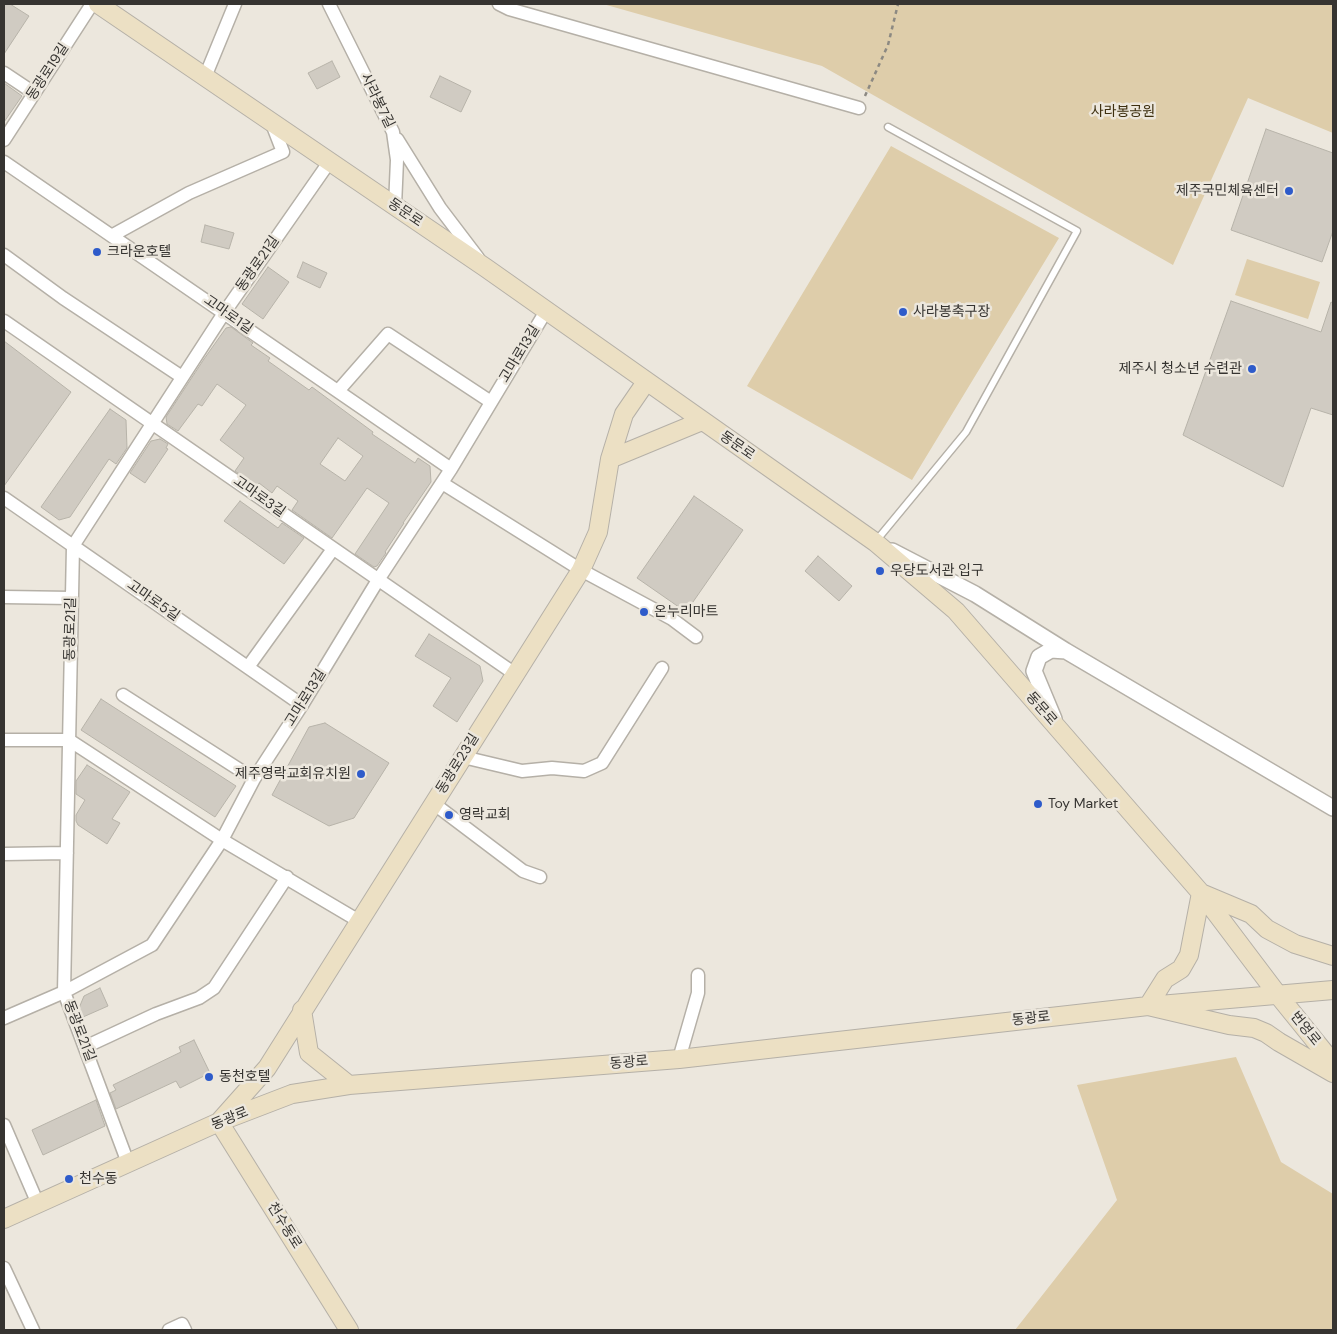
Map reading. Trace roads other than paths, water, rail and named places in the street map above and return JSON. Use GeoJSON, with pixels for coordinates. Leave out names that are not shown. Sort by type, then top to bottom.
{"type":"FeatureCollection","features":[{"type":"Feature","properties":{"kind":"main road","name":"동문로"},"geometry":{"type":"LineString","coordinates":[[98,4],[486,268],[875,542],[956,611],[1201,893],[1278,995]]}},
{"type":"Feature","properties":{"kind":"main road","name":"동광로23길"},"geometry":{"type":"LineString","coordinates":[[220,1122],[267,1068],[581,570],[598,532],[610,459],[624,414],[646,382]]}},
{"type":"Feature","properties":{"kind":"main road"},"geometry":{"type":"LineString","coordinates":[[610,459],[702,421]]}},
{"type":"Feature","properties":{"kind":"main road"},"geometry":{"type":"LineString","coordinates":[[1333,956],[1295,944],[1267,929],[1251,914],[1201,893],[1189,955],[1181,969],[1165,979],[1148,1006],[1229,1025],[1254,1028],[1266,1033],[1333,1073]]}},
{"type":"Feature","properties":{"kind":"main road","name":"동광로"},"geometry":{"type":"LineString","coordinates":[[4,1219],[220,1122],[292,1094],[350,1085],[679,1059],[1148,1006],[1333,990]]}},
{"type":"Feature","properties":{"kind":"main road","name":"번영로"},"geometry":{"type":"LineString","coordinates":[[1278,995],[1333,1063]]}},
{"type":"Feature","properties":{"kind":"main road"},"geometry":{"type":"LineString","coordinates":[[302,1010],[310,1053],[350,1085]]}},
{"type":"Feature","properties":{"kind":"main road","name":"천수동로"},"geometry":{"type":"LineString","coordinates":[[220,1122],[349,1330]]}},
{"type":"Feature","properties":{"kind":"street","name":"동광로19길"},"geometry":{"type":"LineString","coordinates":[[4,140],[92,4]]}},
{"type":"Feature","properties":{"kind":"street"},"geometry":{"type":"LineString","coordinates":[[205,77],[234,4]]}},
{"type":"Feature","properties":{"kind":"street","name":"사라봉7길"},"geometry":{"type":"LineString","coordinates":[[329,4],[393,132],[397,160],[395,206]]}},
{"type":"Feature","properties":{"kind":"street"},"geometry":{"type":"LineString","coordinates":[[499,4],[510,9],[859,108]]}},
{"type":"Feature","properties":{"kind":"street"},"geometry":{"type":"LineString","coordinates":[[4,73],[34,93]]}},
{"type":"Feature","properties":{"kind":"street"},"geometry":{"type":"LineString","coordinates":[[113,236],[190,194],[283,152],[271,121]]}},
{"type":"Feature","properties":{"kind":"street"},"geometry":{"type":"LineString","coordinates":[[393,132],[440,208],[486,268]]}},
{"type":"Feature","properties":{"kind":"street","name":"동광로21길"},"geometry":{"type":"LineString","coordinates":[[128,1163],[64,992],[68,740],[74,546],[224,313],[330,161]]}},
{"type":"Feature","properties":{"kind":"street","name":"고마로1길"},"geometry":{"type":"LineString","coordinates":[[4,162],[451,469]]}},
{"type":"Feature","properties":{"kind":"street"},"geometry":{"type":"LineString","coordinates":[[4,255],[63,298],[182,378]]}},
{"type":"Feature","properties":{"kind":"street","name":"고마로13길"},"geometry":{"type":"LineString","coordinates":[[4,1018],[64,992],[152,945],[222,840],[254,779],[302,705],[378,580],[451,469],[546,311]]}},
{"type":"Feature","properties":{"kind":"street","name":"고마로3길"},"geometry":{"type":"LineString","coordinates":[[4,321],[515,674]]}},
{"type":"Feature","properties":{"kind":"street"},"geometry":{"type":"LineString","coordinates":[[338,391],[388,334],[491,402]]}},
{"type":"Feature","properties":{"kind":"street"},"geometry":{"type":"LineString","coordinates":[[442,483],[581,570],[672,619],[696,637]]}},
{"type":"Feature","properties":{"kind":"street","name":"고마로5길"},"geometry":{"type":"LineString","coordinates":[[4,498],[302,705]]}},
{"type":"Feature","properties":{"kind":"street"},"geometry":{"type":"LineString","coordinates":[[875,542],[975,594],[1066,651],[1333,808]]}},
{"type":"Feature","properties":{"kind":"street"},"geometry":{"type":"LineString","coordinates":[[248,667],[333,548]]}},
{"type":"Feature","properties":{"kind":"street"},"geometry":{"type":"LineString","coordinates":[[4,597],[72,598]]}},
{"type":"Feature","properties":{"kind":"street"},"geometry":{"type":"LineString","coordinates":[[1057,728],[1034,671],[1039,657],[1050,650],[1066,651]]}},
{"type":"Feature","properties":{"kind":"street"},"geometry":{"type":"LineString","coordinates":[[462,757],[522,771],[552,768],[584,771],[602,763],[662,668]]}},
{"type":"Feature","properties":{"kind":"street"},"geometry":{"type":"LineString","coordinates":[[123,695],[254,779]]}},
{"type":"Feature","properties":{"kind":"street"},"geometry":{"type":"LineString","coordinates":[[4,740],[68,740],[222,840],[359,921]]}},
{"type":"Feature","properties":{"kind":"street"},"geometry":{"type":"LineString","coordinates":[[433,803],[523,871],[540,877]]}},
{"type":"Feature","properties":{"kind":"street"},"geometry":{"type":"LineString","coordinates":[[4,854],[67,853]]}},
{"type":"Feature","properties":{"kind":"street"},"geometry":{"type":"LineString","coordinates":[[85,1048],[156,1014],[199,998],[214,988],[287,877]]}},
{"type":"Feature","properties":{"kind":"street"},"geometry":{"type":"LineString","coordinates":[[679,1059],[698,993],[698,975]]}},
{"type":"Feature","properties":{"kind":"street"},"geometry":{"type":"LineString","coordinates":[[4,1125],[38,1204]]}},
{"type":"Feature","properties":{"kind":"street"},"geometry":{"type":"LineString","coordinates":[[4,1268],[33,1330]]}},
{"type":"Feature","properties":{"kind":"street"},"geometry":{"type":"LineString","coordinates":[[168,1330],[184,1327]]}},
{"type":"Feature","properties":{"kind":"lane"},"geometry":{"type":"LineString","coordinates":[[875,542],[966,432],[1077,231],[888,127]]}},
{"type":"Feature","properties":{"kind":"place","name":"제주국민체육센터"},"geometry":{"type":"Point","coordinates":[1289,191]}},
{"type":"Feature","properties":{"kind":"place","name":"크라운호텔"},"geometry":{"type":"Point","coordinates":[97,252]}},
{"type":"Feature","properties":{"kind":"place","name":"사라봉축구장"},"geometry":{"type":"Point","coordinates":[903,312]}},
{"type":"Feature","properties":{"kind":"place","name":"제주시 청소년 수련관"},"geometry":{"type":"Point","coordinates":[1252,369]}},
{"type":"Feature","properties":{"kind":"place","name":"우당도서관 입구"},"geometry":{"type":"Point","coordinates":[880,571]}},
{"type":"Feature","properties":{"kind":"place","name":"온누리마트"},"geometry":{"type":"Point","coordinates":[644,612]}},
{"type":"Feature","properties":{"kind":"place","name":"제주영락교회유치원"},"geometry":{"type":"Point","coordinates":[361,774]}},
{"type":"Feature","properties":{"kind":"place","name":"Toy Market"},"geometry":{"type":"Point","coordinates":[1038,804]}},
{"type":"Feature","properties":{"kind":"place","name":"영락교회"},"geometry":{"type":"Point","coordinates":[449,815]}},
{"type":"Feature","properties":{"kind":"place","name":"동천호텔"},"geometry":{"type":"Point","coordinates":[209,1077]}},
{"type":"Feature","properties":{"kind":"place","name":"천수동"},"geometry":{"type":"Point","coordinates":[69,1179]}},
{"type":"Feature","properties":{"kind":"park label","name":"사라봉공원"},"geometry":{"type":"Point","coordinates":[1123,112]}}]}
